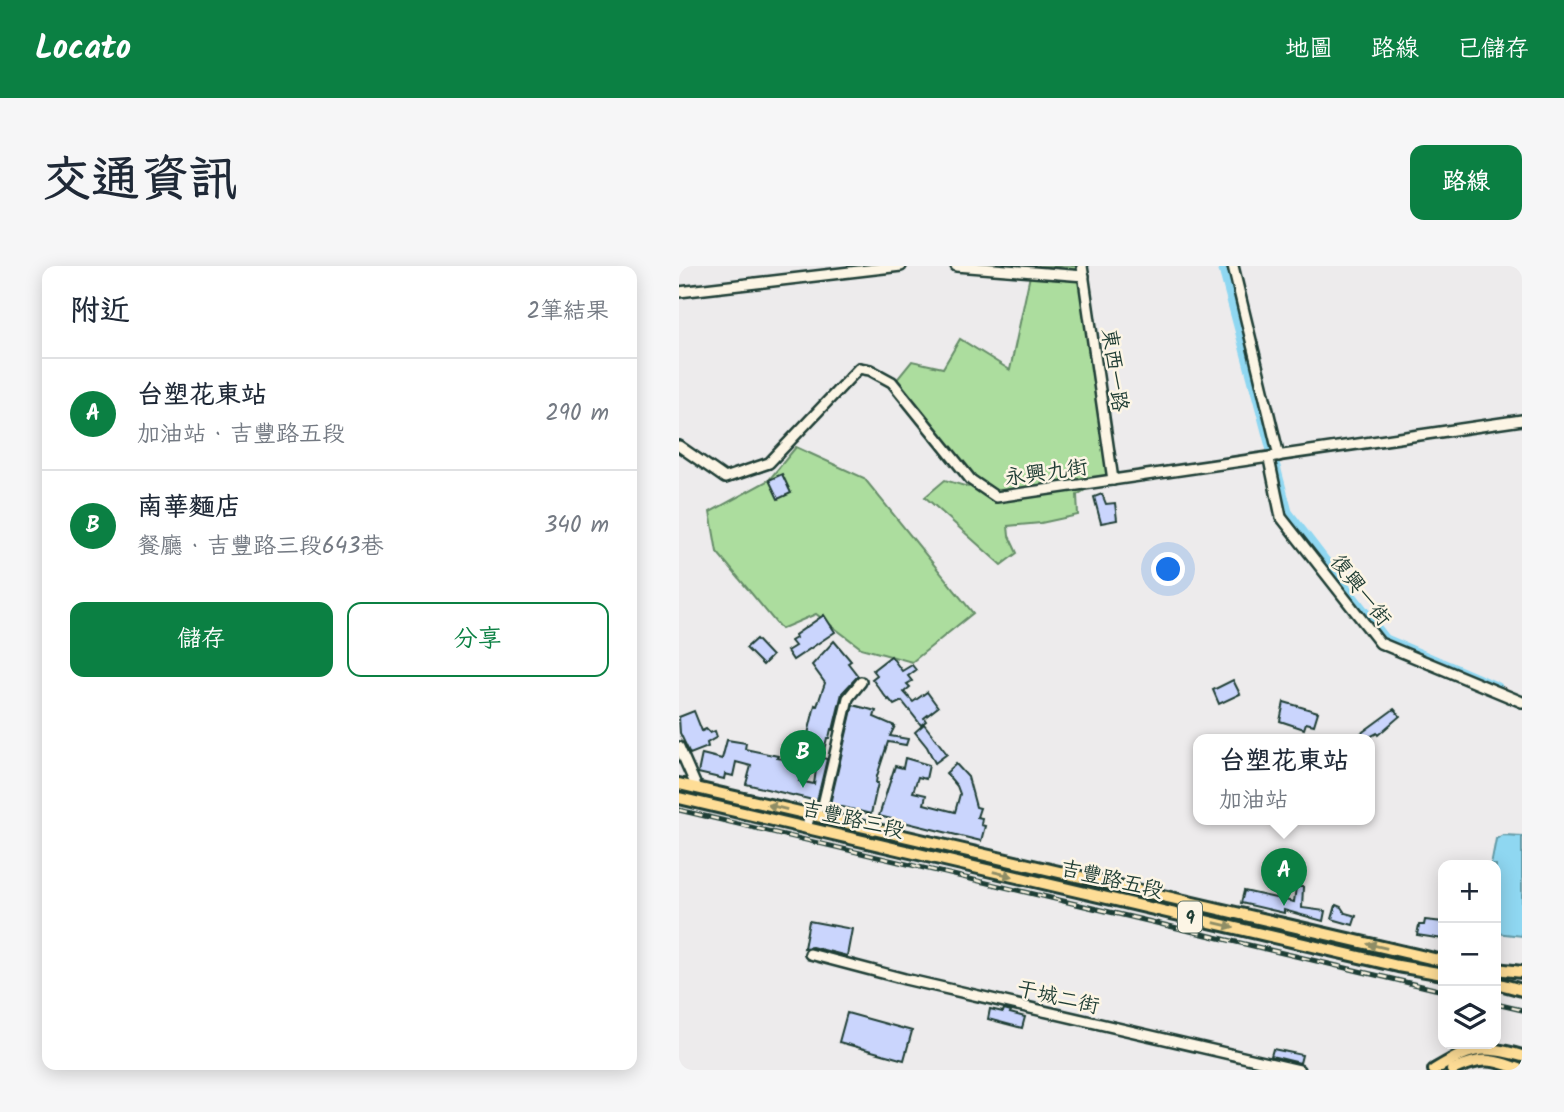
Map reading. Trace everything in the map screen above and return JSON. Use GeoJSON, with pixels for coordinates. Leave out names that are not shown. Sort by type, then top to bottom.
{"type":"FeatureCollection","features":[{"type":"Feature","properties":{"kind":"main road","name":"吉豐路三段"},"geometry":{"type":"LineString","coordinates":[[679,784],[939,845]]}},
{"type":"Feature","properties":{"kind":"main road","name":"吉豐路三段"},"geometry":{"type":"LineString","coordinates":[[679,798],[936,858]]}},
{"type":"Feature","properties":{"kind":"main road","name":"吉豐路五段"},"geometry":{"type":"LineString","coordinates":[[939,845],[1438,960]]}},
{"type":"Feature","properties":{"kind":"main road","name":"吉豐路五段"},"geometry":{"type":"LineString","coordinates":[[936,858],[1438,973]]}},
{"type":"Feature","properties":{"kind":"main road"},"geometry":{"type":"LineString","coordinates":[[1501,970],[1522,972]]}},
{"type":"Feature","properties":{"kind":"main road"},"geometry":{"type":"LineString","coordinates":[[1501,984],[1522,988]]}},
{"type":"Feature","properties":{"kind":"main road"},"geometry":{"type":"LineString","coordinates":[[1450,1067],[1479,1049],[1494,1048],[1522,1056]]}},
{"type":"Feature","properties":{"kind":"main road"},"geometry":{"type":"LineString","coordinates":[[1434,1070],[1481,1059],[1494,1060],[1521,1070]]}},
{"type":"Feature","properties":{"kind":"street"},"geometry":{"type":"LineString","coordinates":[[679,292],[901,266]]}},
{"type":"Feature","properties":{"kind":"street"},"geometry":{"type":"LineString","coordinates":[[956,266],[1083,271]]}},
{"type":"Feature","properties":{"kind":"street","name":"復興一街"},"geometry":{"type":"LineString","coordinates":[[1233,266],[1274,457],[1281,517],[1380,643],[1522,702]]}},
{"type":"Feature","properties":{"kind":"street","name":"東西一路"},"geometry":{"type":"LineString","coordinates":[[1083,271],[1113,480]]}},
{"type":"Feature","properties":{"kind":"street","name":"永興九街"},"geometry":{"type":"LineString","coordinates":[[679,446],[725,478],[769,463],[859,368],[870,370],[892,382],[971,480],[996,497],[1522,420]]}},
{"type":"Feature","properties":{"kind":"street"},"geometry":{"type":"LineString","coordinates":[[806,828],[810,815],[823,805],[848,698],[861,682]]}},
{"type":"Feature","properties":{"kind":"street"},"geometry":{"type":"LineString","coordinates":[[679,747],[697,788]]}},
{"type":"Feature","properties":{"kind":"street","name":"干城二街"},"geometry":{"type":"LineString","coordinates":[[810,954],[918,982],[1299,1070]]}},
{"type":"Feature","properties":{"kind":"green space"},"geometry":{"type":"Polygon","coordinates":[[[1032,266],[1081,266],[1108,476],[1077,495],[1078,515],[1041,523],[1008,526],[1009,536],[1017,553],[1001,565],[925,497],[945,480],[968,487],[972,484],[895,382],[912,361],[943,368],[960,339],[1010,370],[1032,266]]]}},
{"type":"Feature","properties":{"kind":"green space"},"geometry":{"type":"Polygon","coordinates":[[[796,447],[864,478],[973,613],[912,662],[861,648],[816,614],[781,629],[717,552],[710,512],[769,480],[796,447]]]}},
{"type":"Feature","properties":{"kind":"water"},"geometry":{"type":"Polygon","coordinates":[[[1503,835],[1522,836],[1522,936],[1501,934],[1501,860],[1492,860],[1496,839],[1503,835]]]}},
{"type":"Feature","properties":{"kind":"building"},"geometry":{"type":"Polygon","coordinates":[[[782,474],[791,493],[778,499],[769,480],[782,474]]]}},
{"type":"Feature","properties":{"kind":"building"},"geometry":{"type":"Polygon","coordinates":[[[1102,494],[1106,504],[1115,503],[1117,520],[1101,523],[1094,497],[1102,494]]]}},
{"type":"Feature","properties":{"kind":"building"},"geometry":{"type":"Polygon","coordinates":[[[824,615],[835,632],[793,660],[787,651],[795,646],[791,641],[796,638],[795,635],[824,615]]]}},
{"type":"Feature","properties":{"kind":"building"},"geometry":{"type":"Polygon","coordinates":[[[756,639],[772,656],[763,665],[746,648],[756,639]]]}},
{"type":"Feature","properties":{"kind":"building"},"geometry":{"type":"Polygon","coordinates":[[[834,641],[851,661],[848,663],[858,676],[842,693],[833,730],[831,729],[827,738],[822,758],[827,759],[817,801],[746,784],[751,766],[736,762],[733,776],[725,774],[724,779],[698,773],[702,754],[722,759],[727,740],[746,743],[745,749],[778,756],[777,758],[784,761],[803,766],[799,781],[814,784],[817,763],[802,759],[815,705],[817,706],[825,683],[812,665],[834,641]]]}},
{"type":"Feature","properties":{"kind":"building"},"geometry":{"type":"Polygon","coordinates":[[[891,656],[902,671],[912,665],[916,670],[908,676],[912,681],[907,684],[910,687],[904,692],[913,702],[927,692],[938,707],[924,718],[926,721],[921,725],[902,701],[894,705],[872,679],[877,675],[873,670],[891,656]]]}},
{"type":"Feature","properties":{"kind":"building"},"geometry":{"type":"Polygon","coordinates":[[[1233,680],[1240,694],[1219,704],[1213,690],[1233,680]]]}},
{"type":"Feature","properties":{"kind":"building"},"geometry":{"type":"Polygon","coordinates":[[[1284,702],[1318,712],[1314,725],[1306,723],[1304,729],[1280,721],[1284,702]]]}},
{"type":"Feature","properties":{"kind":"building"},"geometry":{"type":"Polygon","coordinates":[[[853,705],[876,711],[874,717],[895,726],[890,736],[908,739],[906,745],[888,742],[877,776],[871,814],[830,804],[853,705]]]}},
{"type":"Feature","properties":{"kind":"building"},"geometry":{"type":"Polygon","coordinates":[[[1394,709],[1400,716],[1378,735],[1360,734],[1394,709]]]}},
{"type":"Feature","properties":{"kind":"building"},"geometry":{"type":"Polygon","coordinates":[[[694,711],[702,731],[715,731],[717,737],[707,743],[708,747],[690,754],[680,733],[679,717],[694,711]]]}},
{"type":"Feature","properties":{"kind":"building"},"geometry":{"type":"Polygon","coordinates":[[[924,724],[947,754],[935,763],[915,732],[924,724]]]}},
{"type":"Feature","properties":{"kind":"building"},"geometry":{"type":"Polygon","coordinates":[[[905,758],[929,765],[926,779],[918,777],[913,792],[926,795],[924,804],[955,812],[960,794],[946,773],[956,764],[968,777],[976,807],[980,808],[977,817],[982,818],[981,825],[985,826],[981,841],[879,816],[895,766],[903,768],[905,758]]]}},
{"type":"Feature","properties":{"kind":"building"},"geometry":{"type":"Polygon","coordinates":[[[1296,887],[1303,887],[1302,908],[1325,911],[1323,921],[1284,910],[1284,913],[1241,903],[1244,891],[1294,902],[1296,887]]]}},
{"type":"Feature","properties":{"kind":"building"},"geometry":{"type":"Polygon","coordinates":[[[1336,905],[1345,913],[1356,916],[1353,925],[1332,919],[1336,905]]]}},
{"type":"Feature","properties":{"kind":"building"},"geometry":{"type":"Polygon","coordinates":[[[1425,920],[1438,921],[1438,938],[1417,935],[1419,925],[1424,925],[1425,920]]]}},
{"type":"Feature","properties":{"kind":"building"},"geometry":{"type":"Polygon","coordinates":[[[809,921],[852,929],[847,956],[812,947],[804,948],[809,921]]]}},
{"type":"Feature","properties":{"kind":"building"},"geometry":{"type":"Polygon","coordinates":[[[990,1009],[1003,1012],[1004,1009],[1025,1017],[1022,1028],[988,1019],[990,1009]]]}},
{"type":"Feature","properties":{"kind":"building"},"geometry":{"type":"Polygon","coordinates":[[[847,1013],[912,1031],[904,1060],[839,1042],[847,1013]]]}},
{"type":"Feature","properties":{"kind":"building"},"geometry":{"type":"Polygon","coordinates":[[[1273,1049],[1302,1055],[1300,1063],[1271,1056],[1273,1049]]]}},
{"type":"Feature","properties":{"kind":"waterway"},"geometry":{"type":"LineString","coordinates":[[1222,266],[1272,454]]}},
{"type":"Feature","properties":{"kind":"waterway"},"geometry":{"type":"LineString","coordinates":[[1275,463],[1288,512],[1386,639],[1498,687]]}},
{"type":"Feature","properties":{"kind":"railway"},"geometry":{"type":"LineString","coordinates":[[679,810],[1438,990]]}},
{"type":"Feature","properties":{"kind":"railway"},"geometry":{"type":"LineString","coordinates":[[1501,1005],[1522,1010]]}},
{"type":"Feature","properties":{"kind":"place","name":"南華麵店"},"geometry":{"type":"Point","coordinates":[803,788]}},
{"type":"Feature","properties":{"kind":"place","name":"台塑花東站"},"geometry":{"type":"Point","coordinates":[1284,906]}}]}
